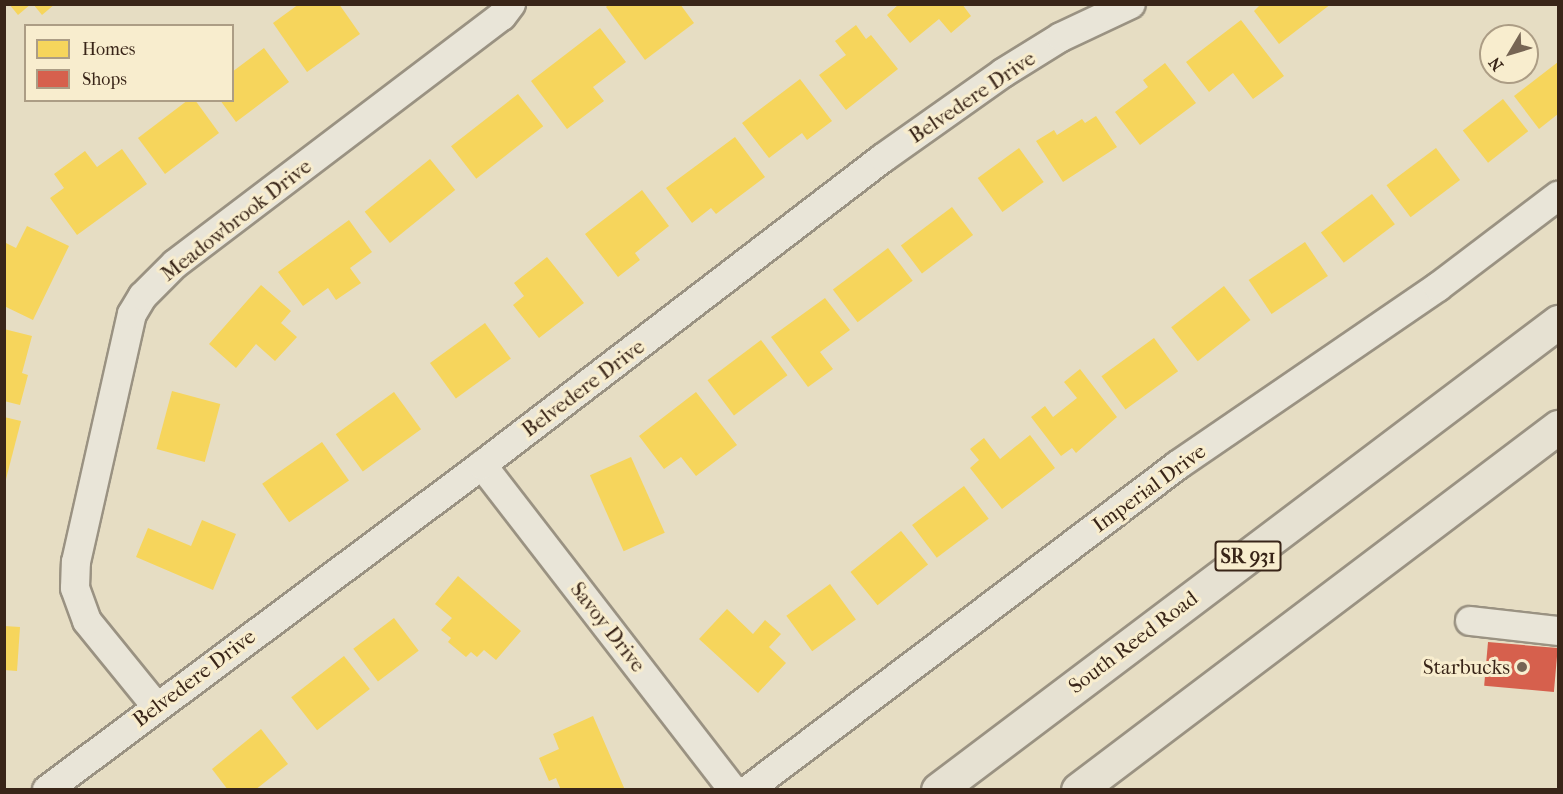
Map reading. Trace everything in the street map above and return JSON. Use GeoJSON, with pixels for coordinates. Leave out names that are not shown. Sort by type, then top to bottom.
{"type":"FeatureCollection","features":[{"type":"Feature","properties":{"kind":"main road","name":"South Reed Road"},"geometry":{"type":"LineString","coordinates":[[938,789],[1558,322]]}},
{"type":"Feature","properties":{"kind":"main road"},"geometry":{"type":"LineString","coordinates":[[1078,789],[1558,427]]}},
{"type":"Feature","properties":{"kind":"street","name":"Meadowbrook Drive"},"geometry":{"type":"LineString","coordinates":[[156,706],[87,621],[75,588],[76,562],[132,314],[175,264],[502,16],[511,4]]}},
{"type":"Feature","properties":{"kind":"street","name":"Belvedere Drive"},"geometry":{"type":"LineString","coordinates":[[47,789],[482,465],[884,158],[984,86],[1061,37],[1131,4]]}},
{"type":"Feature","properties":{"kind":"street","name":"Imperial Drive"},"geometry":{"type":"LineString","coordinates":[[748,789],[1178,465],[1438,287],[1558,196]]}},
{"type":"Feature","properties":{"kind":"street","name":"Savoy Drive"},"geometry":{"type":"LineString","coordinates":[[482,465],[733,789]]}},
{"type":"Feature","properties":{"kind":"street"},"geometry":{"type":"LineString","coordinates":[[1470,621],[1558,631]]}},
{"type":"Feature","properties":{"kind":"building: Homes"},"geometry":{"type":"Polygon","coordinates":[[[9,4],[31,4],[18,15],[9,4]]]}},
{"type":"Feature","properties":{"kind":"building: Homes"},"geometry":{"type":"Polygon","coordinates":[[[33,4],[55,4],[42,15],[33,4]]]}},
{"type":"Feature","properties":{"kind":"building: Homes"},"geometry":{"type":"Polygon","coordinates":[[[299,4],[339,4],[360,34],[307,72],[273,23],[299,4]]]}},
{"type":"Feature","properties":{"kind":"building: Homes"},"geometry":{"type":"Polygon","coordinates":[[[609,4],[680,4],[694,23],[645,60],[606,7],[609,4]]]}},
{"type":"Feature","properties":{"kind":"building: Homes"},"geometry":{"type":"Polygon","coordinates":[[[899,4],[962,4],[971,16],[951,33],[939,19],[910,43],[887,15],[899,4]]]}},
{"type":"Feature","properties":{"kind":"building: Homes"},"geometry":{"type":"Polygon","coordinates":[[[1261,4],[1331,4],[1279,44],[1254,11],[1261,4]]]}},
{"type":"Feature","properties":{"kind":"building: Homes"},"geometry":{"type":"Polygon","coordinates":[[[1241,20],[1284,76],[1253,99],[1233,73],[1209,92],[1186,62],[1241,20]]]}},
{"type":"Feature","properties":{"kind":"building: Homes"},"geometry":{"type":"Polygon","coordinates":[[[856,25],[866,39],[871,35],[898,69],[846,110],[819,75],[846,55],[835,41],[856,25]]]}},
{"type":"Feature","properties":{"kind":"building: Homes"},"geometry":{"type":"Polygon","coordinates":[[[600,28],[626,62],[593,87],[604,101],[567,129],[531,81],[600,28]]]}},
{"type":"Feature","properties":{"kind":"building: Homes"},"geometry":{"type":"Polygon","coordinates":[[[264,48],[289,82],[236,122],[221,102],[234,102],[234,70],[264,48]]]}},
{"type":"Feature","properties":{"kind":"building: Homes"},"geometry":{"type":"Polygon","coordinates":[[[1558,62],[1558,114],[1539,129],[1514,96],[1530,84],[1539,84],[1539,77],[1558,62]]]}},
{"type":"Feature","properties":{"kind":"building: Homes"},"geometry":{"type":"Polygon","coordinates":[[[1165,63],[1196,103],[1140,145],[1115,112],[1148,87],[1143,80],[1165,63]]]}},
{"type":"Feature","properties":{"kind":"building: Homes"},"geometry":{"type":"Polygon","coordinates":[[[800,79],[832,121],[807,140],[802,133],[769,158],[742,123],[800,79]]]}},
{"type":"Feature","properties":{"kind":"building: Homes"},"geometry":{"type":"Polygon","coordinates":[[[518,94],[543,126],[476,179],[451,146],[518,94]]]}},
{"type":"Feature","properties":{"kind":"building: Homes"},"geometry":{"type":"Polygon","coordinates":[[[1503,99],[1528,131],[1488,163],[1463,130],[1503,99]]]}},
{"type":"Feature","properties":{"kind":"building: Homes"},"geometry":{"type":"Polygon","coordinates":[[[185,102],[196,102],[219,133],[165,174],[138,138],[185,102]]]}},
{"type":"Feature","properties":{"kind":"building: Homes"},"geometry":{"type":"Polygon","coordinates":[[[1096,116],[1117,147],[1063,182],[1036,141],[1054,130],[1057,135],[1082,119],[1085,123],[1096,116]]]}},
{"type":"Feature","properties":{"kind":"building: Homes"},"geometry":{"type":"Polygon","coordinates":[[[735,137],[765,177],[716,214],[711,208],[692,223],[666,188],[735,137]]]}},
{"type":"Feature","properties":{"kind":"building: Homes"},"geometry":{"type":"Polygon","coordinates":[[[1019,148],[1044,182],[1002,212],[978,178],[1019,148]]]}},
{"type":"Feature","properties":{"kind":"building: Homes"},"geometry":{"type":"Polygon","coordinates":[[[1436,148],[1460,180],[1411,217],[1386,185],[1436,148]]]}},
{"type":"Feature","properties":{"kind":"building: Homes"},"geometry":{"type":"Polygon","coordinates":[[[122,149],[147,184],[77,235],[50,198],[64,188],[54,174],[85,151],[97,167],[122,149]]]}},
{"type":"Feature","properties":{"kind":"building: Homes"},"geometry":{"type":"Polygon","coordinates":[[[430,159],[455,190],[390,243],[365,212],[430,159]]]}},
{"type":"Feature","properties":{"kind":"building: Homes"},"geometry":{"type":"Polygon","coordinates":[[[642,190],[669,226],[635,253],[640,260],[618,277],[585,234],[642,190]]]}},
{"type":"Feature","properties":{"kind":"building: Homes"},"geometry":{"type":"Polygon","coordinates":[[[1372,194],[1395,224],[1344,263],[1321,233],[1372,194]]]}},
{"type":"Feature","properties":{"kind":"building: Homes"},"geometry":{"type":"Polygon","coordinates":[[[952,207],[973,235],[922,273],[901,246],[952,207]]]}},
{"type":"Feature","properties":{"kind":"building: Homes"},"geometry":{"type":"Polygon","coordinates":[[[349,220],[372,252],[350,268],[361,283],[336,300],[328,288],[303,306],[278,272],[349,220]]]}},
{"type":"Feature","properties":{"kind":"building: Homes"},"geometry":{"type":"Polygon","coordinates":[[[27,226],[69,246],[33,320],[4,306],[4,242],[16,248],[27,226]]]}},
{"type":"Feature","properties":{"kind":"building: Homes"},"geometry":{"type":"Polygon","coordinates":[[[1305,242],[1328,276],[1272,314],[1249,280],[1305,242]]]}},
{"type":"Feature","properties":{"kind":"building: Homes"},"geometry":{"type":"Polygon","coordinates":[[[888,248],[913,281],[858,322],[833,290],[888,248]]]}},
{"type":"Feature","properties":{"kind":"building: Homes"},"geometry":{"type":"Polygon","coordinates":[[[547,257],[584,303],[539,338],[513,305],[524,296],[514,283],[547,257]]]}},
{"type":"Feature","properties":{"kind":"building: Homes"},"geometry":{"type":"Polygon","coordinates":[[[261,285],[291,311],[281,323],[297,337],[275,361],[256,344],[236,368],[209,344],[261,285]]]}},
{"type":"Feature","properties":{"kind":"building: Homes"},"geometry":{"type":"Polygon","coordinates":[[[1224,286],[1250,320],[1198,361],[1171,327],[1224,286]]]}},
{"type":"Feature","properties":{"kind":"building: Homes"},"geometry":{"type":"Polygon","coordinates":[[[825,298],[850,330],[820,352],[833,369],[808,387],[771,337],[825,298]]]}},
{"type":"Feature","properties":{"kind":"building: Homes"},"geometry":{"type":"Polygon","coordinates":[[[485,323],[511,359],[456,399],[430,363],[485,323]]]}},
{"type":"Feature","properties":{"kind":"building: Homes"},"geometry":{"type":"Polygon","coordinates":[[[4,329],[32,336],[22,373],[28,375],[20,405],[4,401],[4,329]]]}},
{"type":"Feature","properties":{"kind":"building: Homes"},"geometry":{"type":"Polygon","coordinates":[[[1154,338],[1178,371],[1126,409],[1101,376],[1154,338]]]}},
{"type":"Feature","properties":{"kind":"building: Homes"},"geometry":{"type":"Polygon","coordinates":[[[761,340],[787,375],[734,415],[707,380],[761,340]]]}},
{"type":"Feature","properties":{"kind":"building: Homes"},"geometry":{"type":"Polygon","coordinates":[[[1080,369],[1117,417],[1076,453],[1072,448],[1061,456],[1031,417],[1045,406],[1053,417],[1077,398],[1064,382],[1080,369]]]}},
{"type":"Feature","properties":{"kind":"building: Homes"},"geometry":{"type":"Polygon","coordinates":[[[172,391],[220,404],[205,462],[156,449],[172,391]]]}},
{"type":"Feature","properties":{"kind":"building: Homes"},"geometry":{"type":"Polygon","coordinates":[[[394,392],[421,429],[363,472],[336,434],[394,392]]]}},
{"type":"Feature","properties":{"kind":"building: Homes"},"geometry":{"type":"Polygon","coordinates":[[[696,392],[737,445],[696,476],[681,457],[664,469],[639,436],[696,392]]]}},
{"type":"Feature","properties":{"kind":"building: Homes"},"geometry":{"type":"Polygon","coordinates":[[[4,417],[21,421],[5,483],[4,483],[4,417]]]}},
{"type":"Feature","properties":{"kind":"building: Homes"},"geometry":{"type":"Polygon","coordinates":[[[1030,435],[1055,468],[1002,509],[970,468],[979,460],[970,449],[984,438],[1000,459],[1030,435]]]}},
{"type":"Feature","properties":{"kind":"building: Homes"},"geometry":{"type":"Polygon","coordinates":[[[322,442],[349,481],[289,522],[262,484],[322,442]]]}},
{"type":"Feature","properties":{"kind":"building: Homes"},"geometry":{"type":"Polygon","coordinates":[[[631,457],[665,533],[624,551],[590,475],[631,457]]]}},
{"type":"Feature","properties":{"kind":"building: Homes"},"geometry":{"type":"Polygon","coordinates":[[[964,486],[989,519],[937,558],[912,525],[964,486]]]}},
{"type":"Feature","properties":{"kind":"building: Homes"},"geometry":{"type":"Polygon","coordinates":[[[202,520],[236,534],[213,590],[136,557],[148,528],[191,546],[202,520]]]}},
{"type":"Feature","properties":{"kind":"building: Homes"},"geometry":{"type":"Polygon","coordinates":[[[901,531],[928,564],[878,605],[850,572],[901,531]]]}},
{"type":"Feature","properties":{"kind":"building: Homes"},"geometry":{"type":"Polygon","coordinates":[[[458,576],[521,631],[496,660],[484,650],[477,657],[471,652],[466,657],[448,642],[451,638],[441,630],[452,618],[435,604],[458,576]]]}},
{"type":"Feature","properties":{"kind":"building: Homes"},"geometry":{"type":"Polygon","coordinates":[[[830,584],[856,620],[812,651],[786,616],[830,584]]]}},
{"type":"Feature","properties":{"kind":"building: Homes"},"geometry":{"type":"Polygon","coordinates":[[[727,609],[753,634],[765,620],[781,634],[769,647],[786,663],[758,693],[699,639],[727,609]]]}},
{"type":"Feature","properties":{"kind":"building: Homes"},"geometry":{"type":"Polygon","coordinates":[[[394,618],[419,651],[378,681],[353,649],[394,618]]]}},
{"type":"Feature","properties":{"kind":"building: Homes"},"geometry":{"type":"Polygon","coordinates":[[[4,626],[20,627],[17,671],[4,670],[4,626]]]}},
{"type":"Feature","properties":{"kind":"building: Homes"},"geometry":{"type":"Polygon","coordinates":[[[344,656],[370,689],[317,730],[291,697],[344,656]]]}},
{"type":"Feature","properties":{"kind":"building: Homes"},"geometry":{"type":"Polygon","coordinates":[[[593,716],[625,790],[561,790],[556,778],[549,781],[539,758],[559,749],[553,734],[593,716]]]}},
{"type":"Feature","properties":{"kind":"building: Homes"},"geometry":{"type":"Polygon","coordinates":[[[261,729],[288,764],[255,790],[228,790],[212,769],[261,729]]]}},
{"type":"Feature","properties":{"kind":"building: Shops","name":"Starbucks"},"geometry":{"type":"Polygon","coordinates":[[[1488,642],[1558,648],[1554,692],[1484,686],[1488,642]]]}},
{"type":"Feature","properties":{"kind":"place","name":"Starbucks"},"geometry":{"type":"Point","coordinates":[1522,667]}}]}
